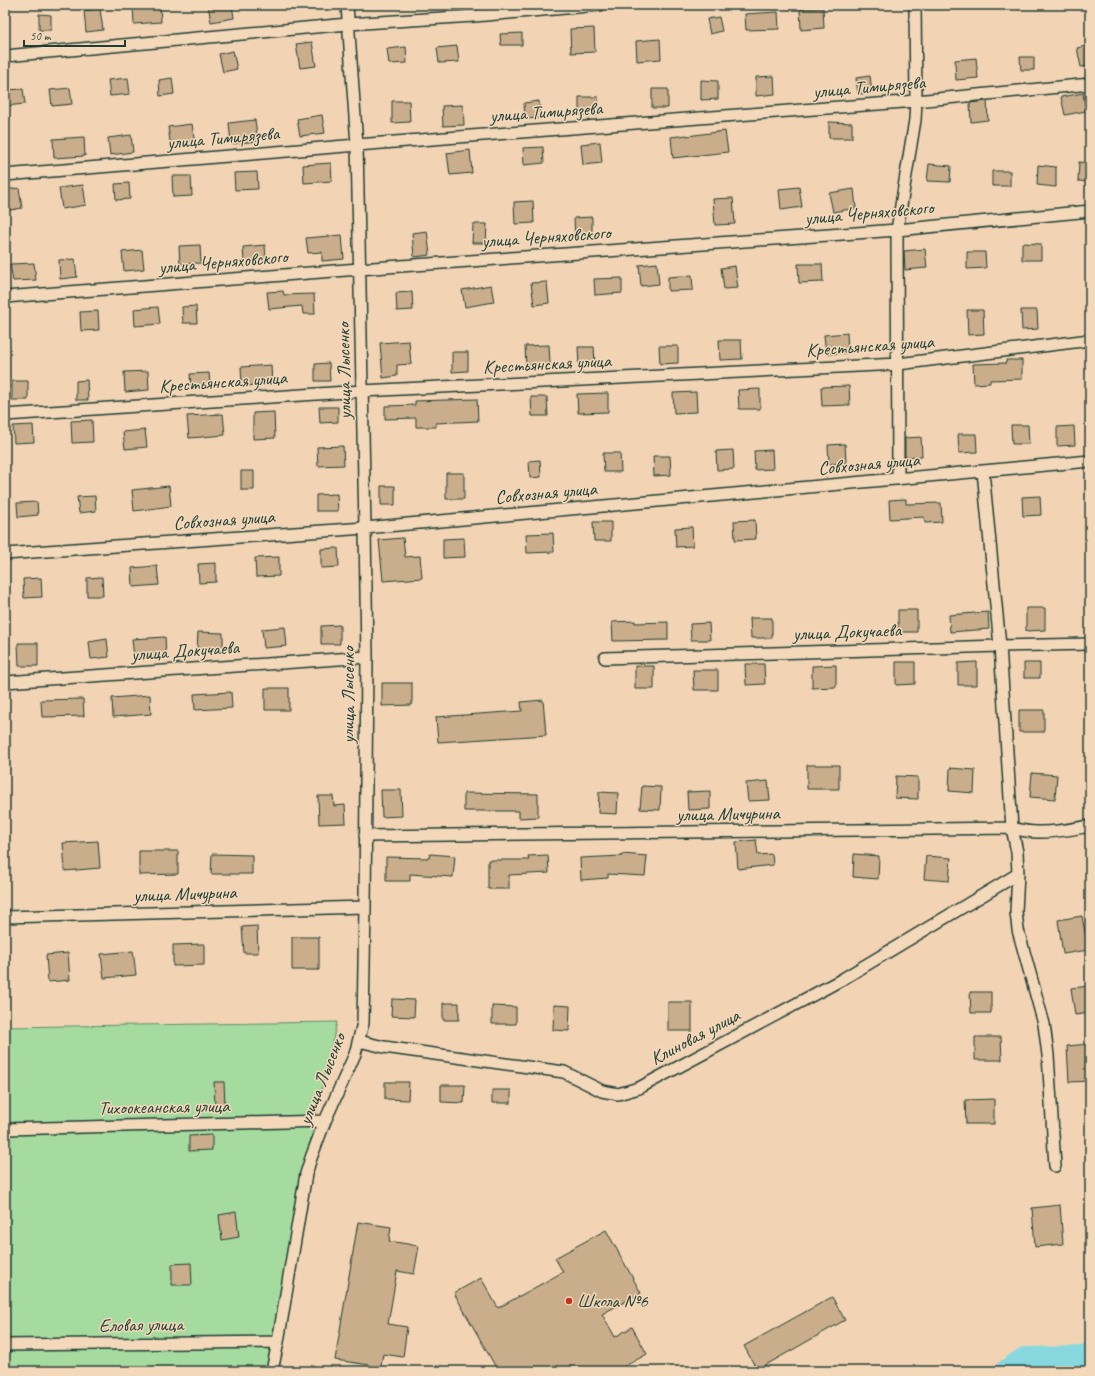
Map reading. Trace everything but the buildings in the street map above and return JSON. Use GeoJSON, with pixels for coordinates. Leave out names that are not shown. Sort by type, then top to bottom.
{"type":"FeatureCollection","features":[{"type":"Feature","properties":{"kind":"street","name":"улица Лысенко"},"geometry":{"type":"LineString","coordinates":[[272,1371],[306,1174],[325,1121],[355,1054],[363,1023],[367,657],[365,528],[357,145],[347,5]]}},
{"type":"Feature","properties":{"kind":"street"},"geometry":{"type":"LineString","coordinates":[[5,56],[348,24],[474,16],[600,5]]}},
{"type":"Feature","properties":{"kind":"street"},"geometry":{"type":"LineString","coordinates":[[898,479],[897,230],[915,120],[915,5]]}},
{"type":"Feature","properties":{"kind":"street","name":"улица Тимирязева"},"geometry":{"type":"LineString","coordinates":[[5,175],[357,145],[916,101],[1090,84]]}},
{"type":"Feature","properties":{"kind":"street","name":"улица Черняховского"},"geometry":{"type":"LineString","coordinates":[[5,297],[359,269],[897,230],[1090,210]]}},
{"type":"Feature","properties":{"kind":"street","name":"Крестьянская улица"},"geometry":{"type":"LineString","coordinates":[[5,415],[362,391],[898,364],[1090,340]]}},
{"type":"Feature","properties":{"kind":"street","name":"Совхозная улица"},"geometry":{"type":"LineString","coordinates":[[5,554],[365,528],[1090,461]]}},
{"type":"Feature","properties":{"kind":"street"},"geometry":{"type":"LineString","coordinates":[[983,472],[1000,646],[1012,828],[1017,852],[1018,874],[1016,912],[1018,930],[1044,1024],[1048,1055],[1055,1166]]}},
{"type":"Feature","properties":{"kind":"street","name":"улица Докучаева"},"geometry":{"type":"LineString","coordinates":[[605,658],[1090,644]]}},
{"type":"Feature","properties":{"kind":"street","name":"улица Докучаева"},"geometry":{"type":"LineString","coordinates":[[5,682],[367,657]]}},
{"type":"Feature","properties":{"kind":"street","name":"улица Мичурина"},"geometry":{"type":"LineString","coordinates":[[365,836],[1012,828],[1036,832],[1048,832],[1090,826]]}},
{"type":"Feature","properties":{"kind":"street","name":"Клиновая улица"},"geometry":{"type":"LineString","coordinates":[[359,1041],[384,1047],[564,1072],[602,1092],[618,1094],[639,1088],[834,984],[1018,874]]}},
{"type":"Feature","properties":{"kind":"street","name":"улица Мичурина"},"geometry":{"type":"LineString","coordinates":[[5,917],[365,907]]}},
{"type":"Feature","properties":{"kind":"street","name":"Тихоокеанская улица"},"geometry":{"type":"LineString","coordinates":[[5,1129],[325,1121]]}},
{"type":"Feature","properties":{"kind":"street","name":"Еловая улица"},"geometry":{"type":"LineString","coordinates":[[5,1345],[278,1342]]}},
{"type":"Feature","properties":{"kind":"green space"},"geometry":{"type":"Polygon","coordinates":[[[337,1022],[314,1122],[270,1371],[5,1371],[5,1027],[337,1022]]]}},
{"type":"Feature","properties":{"kind":"waterway"},"geometry":{"type":"LineString","coordinates":[[1007,1371],[1025,1359],[1083,1358],[1090,1354]]}},
{"type":"Feature","properties":{"kind":"place","name":"Школа №6"},"geometry":{"type":"Point","coordinates":[569,1301]}}]}
